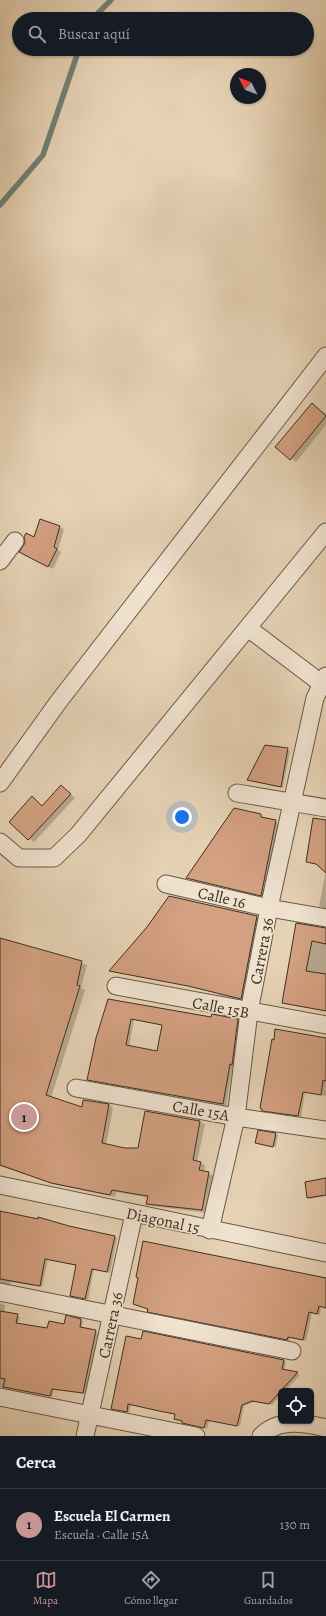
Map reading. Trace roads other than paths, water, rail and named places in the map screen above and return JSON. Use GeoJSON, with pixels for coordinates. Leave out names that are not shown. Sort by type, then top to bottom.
{"type":"FeatureCollection","features":[{"type":"Feature","properties":{"kind":"street"},"geometry":{"type":"LineString","coordinates":[[0,783],[64,695],[326,356]]}},
{"type":"Feature","properties":{"kind":"street"},"geometry":{"type":"LineString","coordinates":[[0,842],[19,858],[54,858],[78,835],[326,532]]}},
{"type":"Feature","properties":{"kind":"street"},"geometry":{"type":"LineString","coordinates":[[0,561],[15,541]]}},
{"type":"Feature","properties":{"kind":"street"},"geometry":{"type":"LineString","coordinates":[[248,628],[322,689]]}},
{"type":"Feature","properties":{"kind":"street","name":"Carrera 36"},"geometry":{"type":"LineString","coordinates":[[210,1230],[236,1117],[249,1012],[270,908],[292,802],[322,689]]}},
{"type":"Feature","properties":{"kind":"street"},"geometry":{"type":"LineString","coordinates":[[237,793],[326,808]]}},
{"type":"Feature","properties":{"kind":"street","name":"Calle 16"},"geometry":{"type":"LineString","coordinates":[[166,884],[270,908],[326,918]]}},
{"type":"Feature","properties":{"kind":"street","name":"Calle 15B"},"geometry":{"type":"LineString","coordinates":[[116,986],[249,1012],[326,1025]]}},
{"type":"Feature","properties":{"kind":"street","name":"Calle 15A"},"geometry":{"type":"LineString","coordinates":[[76,1088],[236,1117],[326,1130]]}},
{"type":"Feature","properties":{"kind":"street","name":"Diagonal 15"},"geometry":{"type":"LineString","coordinates":[[0,1185],[326,1253]]}},
{"type":"Feature","properties":{"kind":"street","name":"Carrera 36"},"geometry":{"type":"LineString","coordinates":[[85,1436],[134,1214]]}},
{"type":"Feature","properties":{"kind":"street"},"geometry":{"type":"LineString","coordinates":[[0,1292],[292,1351]]}},
{"type":"Feature","properties":{"kind":"street"},"geometry":{"type":"LineString","coordinates":[[0,1398],[196,1436]]}},
{"type":"Feature","properties":{"kind":"street"},"geometry":{"type":"LineString","coordinates":[[260,1436],[279,1425],[298,1423],[326,1428]]}},
{"type":"Feature","properties":{"kind":"waterway"},"geometry":{"type":"LineString","coordinates":[[99,12],[111,0]]}},
{"type":"Feature","properties":{"kind":"waterway"},"geometry":{"type":"LineString","coordinates":[[0,205],[43,155],[77,56]]}},
{"type":"Feature","properties":{"kind":"place","name":"Escuela El Carmen"},"geometry":{"type":"Point","coordinates":[24,1117]}}]}
